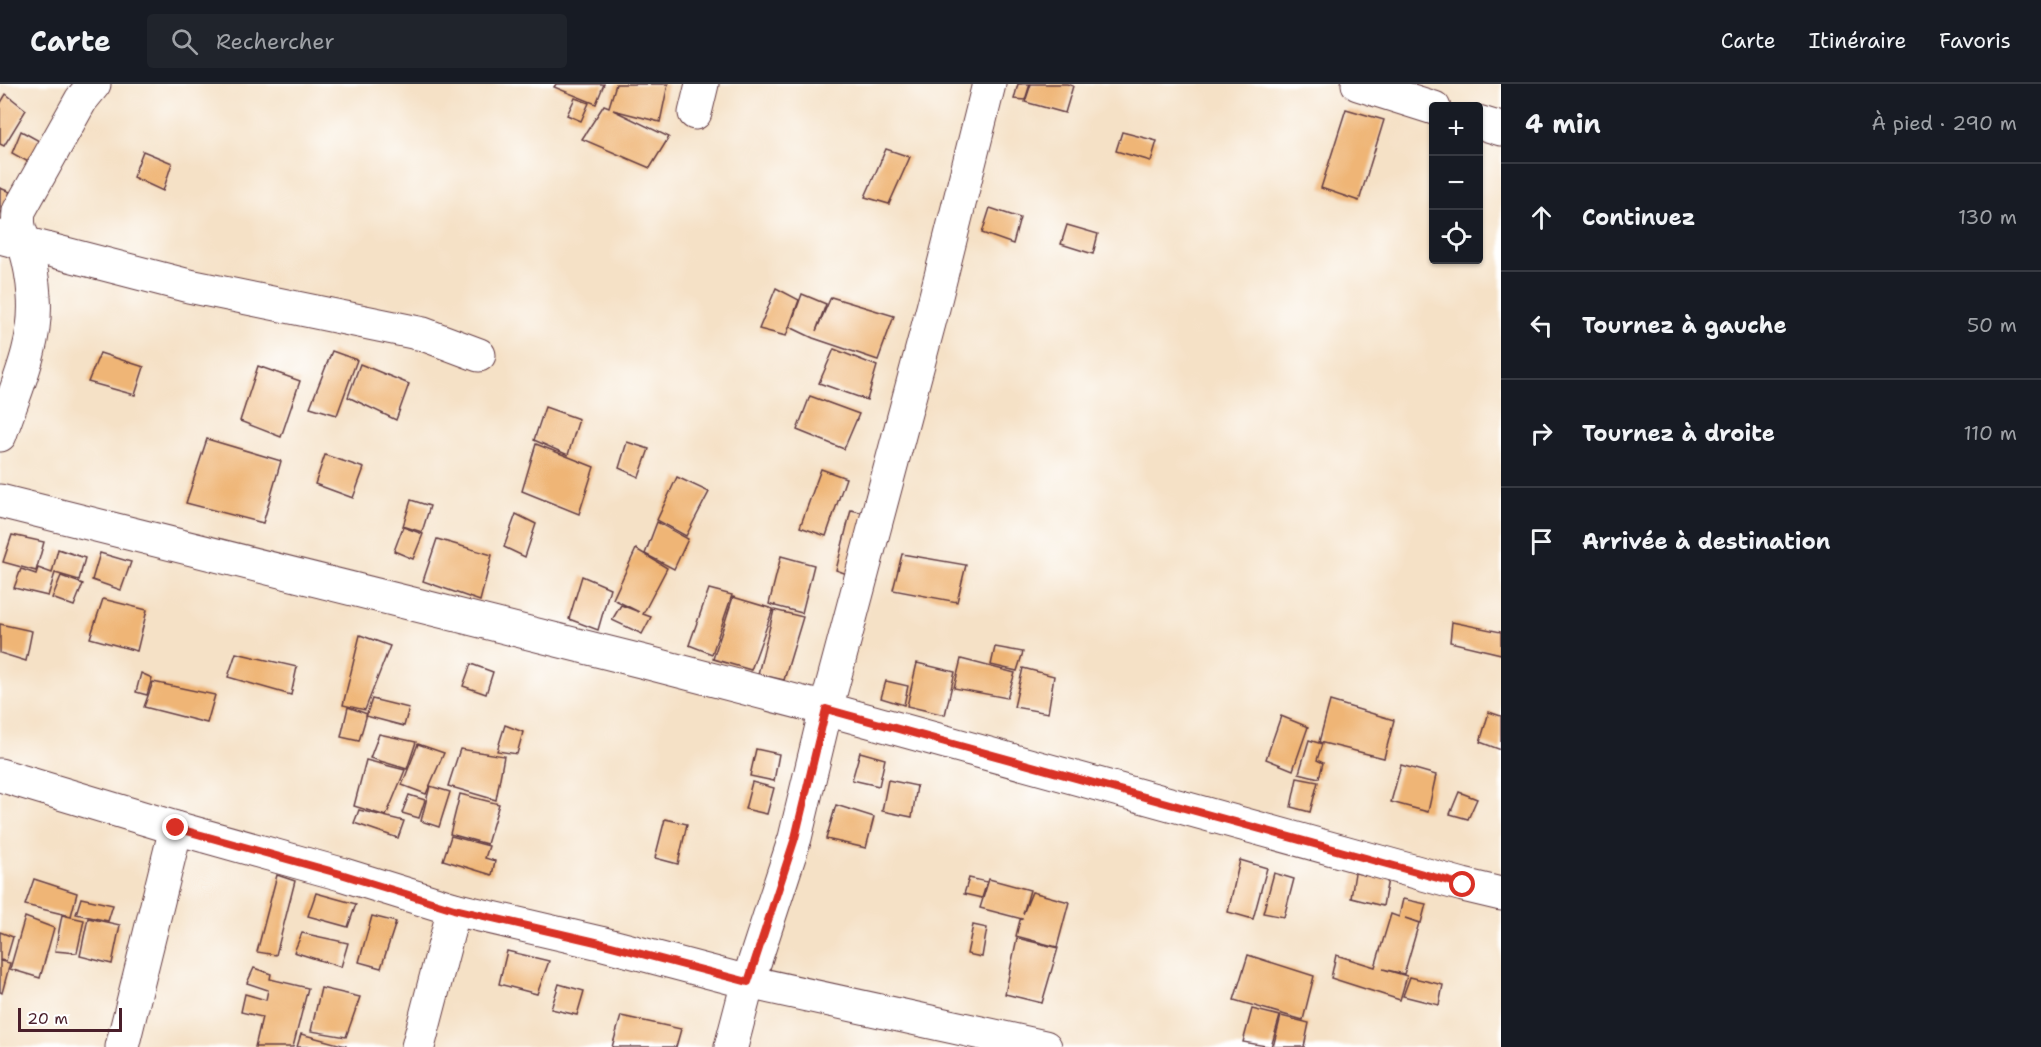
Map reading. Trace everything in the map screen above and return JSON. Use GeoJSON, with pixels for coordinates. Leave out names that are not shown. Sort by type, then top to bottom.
{"type":"FeatureCollection","features":[{"type":"Feature","properties":{"kind":"street"},"geometry":{"type":"LineString","coordinates":[[12,240],[17,227],[19,211],[81,100],[94,84]]}},
{"type":"Feature","properties":{"kind":"street"},"geometry":{"type":"LineString","coordinates":[[731,1047],[748,982],[795,838],[826,709],[933,308],[989,84]]}},
{"type":"Feature","properties":{"kind":"street"},"geometry":{"type":"LineString","coordinates":[[1358,84],[1429,106]]}},
{"type":"Feature","properties":{"kind":"street"},"geometry":{"type":"LineString","coordinates":[[1483,123],[1501,129]]}},
{"type":"Feature","properties":{"kind":"street"},"geometry":{"type":"LineString","coordinates":[[12,240],[189,286],[423,334],[479,355]]}},
{"type":"Feature","properties":{"kind":"street"},"geometry":{"type":"LineString","coordinates":[[0,435],[31,347],[34,299],[32,273],[12,240]]}},
{"type":"Feature","properties":{"kind":"street"},"geometry":{"type":"LineString","coordinates":[[0,501],[826,709],[1501,894]]}},
{"type":"Feature","properties":{"kind":"street"},"geometry":{"type":"LineString","coordinates":[[0,775],[454,909],[600,943],[748,982],[1045,1047]]}},
{"type":"Feature","properties":{"kind":"street"},"geometry":{"type":"LineString","coordinates":[[122,1047],[176,828]]}},
{"type":"Feature","properties":{"kind":"street"},"geometry":{"type":"LineString","coordinates":[[418,1047],[454,909]]}},
{"type":"Feature","properties":{"kind":"building"},"geometry":{"type":"Polygon","coordinates":[[[556,84],[604,84],[596,104],[554,87],[556,84]]]}},
{"type":"Feature","properties":{"kind":"building"},"geometry":{"type":"Polygon","coordinates":[[[616,84],[668,84],[660,122],[613,110],[669,137],[650,168],[582,139],[604,105],[609,107],[616,84]]]}},
{"type":"Feature","properties":{"kind":"building"},"geometry":{"type":"Polygon","coordinates":[[[1018,84],[1030,84],[1025,100],[1014,99],[1018,84]]]}},
{"type":"Feature","properties":{"kind":"building"},"geometry":{"type":"Polygon","coordinates":[[[1031,84],[1073,86],[1065,113],[1025,102],[1031,84]]]}},
{"type":"Feature","properties":{"kind":"building"},"geometry":{"type":"Polygon","coordinates":[[[6,94],[26,110],[4,146],[0,144],[0,104],[6,94]]]}},
{"type":"Feature","properties":{"kind":"building"},"geometry":{"type":"Polygon","coordinates":[[[575,98],[589,103],[581,121],[567,115],[575,98]]]}},
{"type":"Feature","properties":{"kind":"building"},"geometry":{"type":"Polygon","coordinates":[[[1346,109],[1384,120],[1359,201],[1321,188],[1346,109]]]}},
{"type":"Feature","properties":{"kind":"building"},"geometry":{"type":"Polygon","coordinates":[[[21,131],[41,142],[30,163],[12,153],[21,131]]]}},
{"type":"Feature","properties":{"kind":"building"},"geometry":{"type":"Polygon","coordinates":[[[1122,132],[1157,141],[1151,161],[1116,151],[1122,132]]]}},
{"type":"Feature","properties":{"kind":"building"},"geometry":{"type":"Polygon","coordinates":[[[886,149],[910,157],[889,204],[865,197],[886,149]]]}},
{"type":"Feature","properties":{"kind":"building"},"geometry":{"type":"Polygon","coordinates":[[[143,151],[172,163],[163,191],[133,177],[143,151]]]}},
{"type":"Feature","properties":{"kind":"building"},"geometry":{"type":"Polygon","coordinates":[[[0,188],[10,192],[0,215],[0,188]]]}},
{"type":"Feature","properties":{"kind":"building"},"geometry":{"type":"Polygon","coordinates":[[[990,208],[1020,218],[1013,244],[982,233],[990,208]]]}},
{"type":"Feature","properties":{"kind":"building"},"geometry":{"type":"Polygon","coordinates":[[[1067,225],[1098,234],[1093,254],[1061,244],[1067,225]]]}},
{"type":"Feature","properties":{"kind":"building"},"geometry":{"type":"Polygon","coordinates":[[[776,288],[799,300],[786,336],[759,329],[776,288]]]}},
{"type":"Feature","properties":{"kind":"building"},"geometry":{"type":"Polygon","coordinates":[[[802,294],[826,304],[816,331],[831,297],[894,316],[878,360],[813,338],[790,327],[802,294]]]}},
{"type":"Feature","properties":{"kind":"building"},"geometry":{"type":"Polygon","coordinates":[[[834,349],[877,366],[867,400],[819,383],[834,349]]]}},
{"type":"Feature","properties":{"kind":"building"},"geometry":{"type":"Polygon","coordinates":[[[332,351],[357,360],[337,415],[310,407],[332,351]]]}},
{"type":"Feature","properties":{"kind":"building"},"geometry":{"type":"Polygon","coordinates":[[[100,353],[144,367],[135,395],[88,382],[100,353]]]}},
{"type":"Feature","properties":{"kind":"building"},"geometry":{"type":"Polygon","coordinates":[[[360,364],[409,384],[396,420],[348,397],[360,364]]]}},
{"type":"Feature","properties":{"kind":"building"},"geometry":{"type":"Polygon","coordinates":[[[258,366],[300,381],[281,437],[240,421],[258,366]]]}},
{"type":"Feature","properties":{"kind":"building"},"geometry":{"type":"Polygon","coordinates":[[[810,396],[859,414],[844,449],[797,430],[810,396]]]}},
{"type":"Feature","properties":{"kind":"building"},"geometry":{"type":"Polygon","coordinates":[[[545,407],[579,419],[568,455],[534,440],[545,407]]]}},
{"type":"Feature","properties":{"kind":"building"},"geometry":{"type":"Polygon","coordinates":[[[207,439],[281,461],[263,523],[186,503],[207,439]]]}},
{"type":"Feature","properties":{"kind":"building"},"geometry":{"type":"Polygon","coordinates":[[[627,442],[649,449],[639,477],[619,468],[627,442]]]}},
{"type":"Feature","properties":{"kind":"building"},"geometry":{"type":"Polygon","coordinates":[[[536,444],[594,467],[579,514],[522,491],[536,444]]]}},
{"type":"Feature","properties":{"kind":"building"},"geometry":{"type":"Polygon","coordinates":[[[325,455],[364,468],[353,498],[315,484],[325,455]]]}},
{"type":"Feature","properties":{"kind":"building"},"geometry":{"type":"Polygon","coordinates":[[[821,469],[846,478],[826,536],[800,527],[821,469]]]}},
{"type":"Feature","properties":{"kind":"building"},"geometry":{"type":"Polygon","coordinates":[[[677,477],[709,492],[686,536],[657,520],[677,477]]]}},
{"type":"Feature","properties":{"kind":"building"},"geometry":{"type":"Polygon","coordinates":[[[411,500],[430,506],[422,532],[403,526],[411,500]]]}},
{"type":"Feature","properties":{"kind":"building"},"geometry":{"type":"Polygon","coordinates":[[[851,510],[878,516],[861,579],[836,570],[851,510]]]}},
{"type":"Feature","properties":{"kind":"building"},"geometry":{"type":"Polygon","coordinates":[[[516,514],[536,524],[525,557],[504,547],[516,514]]]}},
{"type":"Feature","properties":{"kind":"building"},"geometry":{"type":"Polygon","coordinates":[[[657,522],[688,539],[674,569],[645,554],[657,522]]]}},
{"type":"Feature","properties":{"kind":"building"},"geometry":{"type":"Polygon","coordinates":[[[403,527],[423,534],[413,559],[394,551],[403,527]]]}},
{"type":"Feature","properties":{"kind":"building"},"geometry":{"type":"Polygon","coordinates":[[[12,535],[44,542],[36,571],[3,562],[12,535]]]}},
{"type":"Feature","properties":{"kind":"building"},"geometry":{"type":"Polygon","coordinates":[[[437,539],[492,555],[480,601],[423,581],[437,539]]]}},
{"type":"Feature","properties":{"kind":"building"},"geometry":{"type":"Polygon","coordinates":[[[58,549],[85,558],[79,580],[55,573],[48,596],[14,588],[21,569],[36,574],[38,568],[52,573],[58,549]]]}},
{"type":"Feature","properties":{"kind":"building"},"geometry":{"type":"Polygon","coordinates":[[[636,549],[667,568],[643,614],[651,617],[642,634],[612,620],[621,605],[639,612],[613,599],[636,549]]]}},
{"type":"Feature","properties":{"kind":"building"},"geometry":{"type":"Polygon","coordinates":[[[100,553],[131,562],[121,590],[92,580],[100,553]]]}},
{"type":"Feature","properties":{"kind":"building"},"geometry":{"type":"Polygon","coordinates":[[[902,554],[966,565],[957,602],[893,590],[902,554]]]}},
{"type":"Feature","properties":{"kind":"building"},"geometry":{"type":"Polygon","coordinates":[[[781,556],[814,565],[802,613],[769,604],[781,556]]]}},
{"type":"Feature","properties":{"kind":"building"},"geometry":{"type":"Polygon","coordinates":[[[61,576],[83,584],[74,606],[52,598],[61,576]]]}},
{"type":"Feature","properties":{"kind":"building"},"geometry":{"type":"Polygon","coordinates":[[[582,576],[610,588],[598,630],[569,619],[582,576]]]}},
{"type":"Feature","properties":{"kind":"building"},"geometry":{"type":"Polygon","coordinates":[[[709,589],[732,595],[712,654],[689,645],[709,589]]]}},
{"type":"Feature","properties":{"kind":"building"},"geometry":{"type":"Polygon","coordinates":[[[733,597],[773,609],[751,670],[713,659],[733,597]]]}},
{"type":"Feature","properties":{"kind":"building"},"geometry":{"type":"Polygon","coordinates":[[[103,599],[147,610],[137,651],[90,638],[103,599]]]}},
{"type":"Feature","properties":{"kind":"building"},"geometry":{"type":"Polygon","coordinates":[[[774,610],[803,617],[784,680],[758,674],[774,610]]]}},
{"type":"Feature","properties":{"kind":"building"},"geometry":{"type":"Polygon","coordinates":[[[1452,622],[1501,632],[1501,654],[1450,642],[1452,622]]]}},
{"type":"Feature","properties":{"kind":"building"},"geometry":{"type":"Polygon","coordinates":[[[0,624],[32,631],[26,661],[0,653],[0,624]]]}},
{"type":"Feature","properties":{"kind":"building"},"geometry":{"type":"Polygon","coordinates":[[[360,635],[390,646],[365,710],[343,705],[360,635]]]}},
{"type":"Feature","properties":{"kind":"building"},"geometry":{"type":"Polygon","coordinates":[[[995,647],[1023,652],[1017,671],[991,665],[995,647]]]}},
{"type":"Feature","properties":{"kind":"building"},"geometry":{"type":"Polygon","coordinates":[[[236,653],[297,667],[291,695],[228,677],[236,653]]]}},
{"type":"Feature","properties":{"kind":"building"},"geometry":{"type":"Polygon","coordinates":[[[961,659],[1015,673],[1007,698],[954,688],[961,659]]]}},
{"type":"Feature","properties":{"kind":"building"},"geometry":{"type":"Polygon","coordinates":[[[917,663],[955,672],[945,715],[907,706],[917,663]]]}},
{"type":"Feature","properties":{"kind":"building"},"geometry":{"type":"Polygon","coordinates":[[[471,664],[493,672],[486,694],[463,686],[471,664]]]}},
{"type":"Feature","properties":{"kind":"building"},"geometry":{"type":"Polygon","coordinates":[[[1023,668],[1054,676],[1048,713],[1014,707],[1023,668]]]}},
{"type":"Feature","properties":{"kind":"building"},"geometry":{"type":"Polygon","coordinates":[[[141,673],[152,678],[147,695],[136,692],[141,673]]]}},
{"type":"Feature","properties":{"kind":"building"},"geometry":{"type":"Polygon","coordinates":[[[886,681],[908,686],[904,705],[881,698],[886,681]]]}},
{"type":"Feature","properties":{"kind":"building"},"geometry":{"type":"Polygon","coordinates":[[[153,682],[215,695],[207,723],[144,707],[153,682]]]}},
{"type":"Feature","properties":{"kind":"building"},"geometry":{"type":"Polygon","coordinates":[[[372,699],[409,708],[404,726],[366,716],[372,699]]]}},
{"type":"Feature","properties":{"kind":"building"},"geometry":{"type":"Polygon","coordinates":[[[1330,701],[1394,720],[1384,758],[1319,742],[1330,701]]]}},
{"type":"Feature","properties":{"kind":"building"},"geometry":{"type":"Polygon","coordinates":[[[348,707],[367,714],[359,741],[341,737],[348,707]]]}},
{"type":"Feature","properties":{"kind":"building"},"geometry":{"type":"Polygon","coordinates":[[[1489,712],[1501,716],[1501,750],[1480,742],[1489,712]]]}},
{"type":"Feature","properties":{"kind":"building"},"geometry":{"type":"Polygon","coordinates":[[[1281,716],[1308,727],[1293,770],[1266,759],[1281,716]]]}},
{"type":"Feature","properties":{"kind":"building"},"geometry":{"type":"Polygon","coordinates":[[[505,725],[523,732],[517,754],[497,751],[505,725]]]}},
{"type":"Feature","properties":{"kind":"building"},"geometry":{"type":"Polygon","coordinates":[[[379,734],[416,742],[407,769],[370,758],[379,734]]]}},
{"type":"Feature","properties":{"kind":"building"},"geometry":{"type":"Polygon","coordinates":[[[1309,740],[1322,744],[1317,760],[1323,763],[1319,778],[1299,773],[1309,740]]]}},
{"type":"Feature","properties":{"kind":"building"},"geometry":{"type":"Polygon","coordinates":[[[418,744],[444,753],[426,794],[402,785],[418,744]]]}},
{"type":"Feature","properties":{"kind":"building"},"geometry":{"type":"Polygon","coordinates":[[[460,749],[504,756],[496,800],[448,786],[460,749]]]}},
{"type":"Feature","properties":{"kind":"building"},"geometry":{"type":"Polygon","coordinates":[[[756,749],[779,754],[774,781],[750,776],[756,749]]]}},
{"type":"Feature","properties":{"kind":"building"},"geometry":{"type":"Polygon","coordinates":[[[860,752],[885,759],[879,786],[852,780],[860,752]]]}},
{"type":"Feature","properties":{"kind":"building"},"geometry":{"type":"Polygon","coordinates":[[[366,760],[405,770],[386,816],[354,806],[366,760]]]}},
{"type":"Feature","properties":{"kind":"building"},"geometry":{"type":"Polygon","coordinates":[[[1401,765],[1436,775],[1428,812],[1391,802],[1401,765]]]}},
{"type":"Feature","properties":{"kind":"building"},"geometry":{"type":"Polygon","coordinates":[[[1297,778],[1318,782],[1310,812],[1291,807],[1297,778]]]}},
{"type":"Feature","properties":{"kind":"building"},"geometry":{"type":"Polygon","coordinates":[[[888,780],[917,786],[912,817],[882,811],[888,780]]]}},
{"type":"Feature","properties":{"kind":"building"},"geometry":{"type":"Polygon","coordinates":[[[752,782],[774,788],[767,814],[745,809],[752,782]]]}},
{"type":"Feature","properties":{"kind":"building"},"geometry":{"type":"Polygon","coordinates":[[[430,786],[450,792],[439,827],[421,821],[430,786]]]}},
{"type":"Feature","properties":{"kind":"building"},"geometry":{"type":"Polygon","coordinates":[[[1459,792],[1477,799],[1468,819],[1450,814],[1459,792]]]}},
{"type":"Feature","properties":{"kind":"building"},"geometry":{"type":"Polygon","coordinates":[[[460,794],[499,804],[487,844],[450,834],[460,794]]]}},
{"type":"Feature","properties":{"kind":"building"},"geometry":{"type":"Polygon","coordinates":[[[409,795],[425,800],[419,818],[402,813],[409,795]]]}},
{"type":"Feature","properties":{"kind":"building"},"geometry":{"type":"Polygon","coordinates":[[[836,805],[874,817],[866,848],[826,839],[836,805]]]}},
{"type":"Feature","properties":{"kind":"building"},"geometry":{"type":"Polygon","coordinates":[[[359,810],[404,821],[398,838],[354,823],[359,810]]]}},
{"type":"Feature","properties":{"kind":"building"},"geometry":{"type":"Polygon","coordinates":[[[665,819],[687,824],[678,864],[655,858],[665,819]]]}},
{"type":"Feature","properties":{"kind":"building"},"geometry":{"type":"Polygon","coordinates":[[[451,836],[489,846],[485,858],[495,861],[492,875],[443,860],[451,836]]]}},
{"type":"Feature","properties":{"kind":"building"},"geometry":{"type":"Polygon","coordinates":[[[1240,860],[1267,868],[1253,919],[1228,912],[1240,860]]]}},
{"type":"Feature","properties":{"kind":"building"},"geometry":{"type":"Polygon","coordinates":[[[1274,873],[1294,879],[1284,917],[1263,913],[1274,873]]]}},
{"type":"Feature","properties":{"kind":"building"},"geometry":{"type":"Polygon","coordinates":[[[1355,873],[1388,879],[1383,906],[1351,898],[1355,873]]]}},
{"type":"Feature","properties":{"kind":"building"},"geometry":{"type":"Polygon","coordinates":[[[277,875],[295,881],[276,955],[257,952],[277,875]]]}},
{"type":"Feature","properties":{"kind":"building"},"geometry":{"type":"Polygon","coordinates":[[[969,878],[987,882],[982,898],[964,894],[969,878]]]}},
{"type":"Feature","properties":{"kind":"building"},"geometry":{"type":"Polygon","coordinates":[[[34,879],[77,893],[71,916],[25,905],[34,879]]]}},
{"type":"Feature","properties":{"kind":"building"},"geometry":{"type":"Polygon","coordinates":[[[989,879],[1030,890],[1023,914],[1032,892],[1069,902],[1057,947],[1016,936],[1022,919],[980,908],[989,879]]]}},
{"type":"Feature","properties":{"kind":"building"},"geometry":{"type":"Polygon","coordinates":[[[316,893],[356,904],[348,927],[308,916],[316,893]]]}},
{"type":"Feature","properties":{"kind":"building"},"geometry":{"type":"Polygon","coordinates":[[[81,898],[113,905],[108,921],[76,914],[81,898]]]}},
{"type":"Feature","properties":{"kind":"building"},"geometry":{"type":"Polygon","coordinates":[[[1403,899],[1426,904],[1421,923],[1405,918],[1419,923],[1404,974],[1383,969],[1407,976],[1400,1000],[1331,978],[1336,955],[1375,967],[1391,914],[1399,917],[1403,899]]]}},
{"type":"Feature","properties":{"kind":"building"},"geometry":{"type":"Polygon","coordinates":[[[62,915],[84,920],[77,953],[55,951],[62,915]]]}},
{"type":"Feature","properties":{"kind":"building"},"geometry":{"type":"Polygon","coordinates":[[[372,916],[396,922],[381,968],[359,962],[372,916]]]}},
{"type":"Feature","properties":{"kind":"building"},"geometry":{"type":"Polygon","coordinates":[[[25,917],[54,928],[40,978],[10,969],[25,917]]]}},
{"type":"Feature","properties":{"kind":"building"},"geometry":{"type":"Polygon","coordinates":[[[88,918],[120,925],[112,964],[80,956],[88,918]]]}},
{"type":"Feature","properties":{"kind":"building"},"geometry":{"type":"Polygon","coordinates":[[[973,925],[987,928],[982,957],[967,954],[973,925]]]}},
{"type":"Feature","properties":{"kind":"building"},"geometry":{"type":"Polygon","coordinates":[[[0,932],[13,937],[6,961],[0,960],[0,932]]]}},
{"type":"Feature","properties":{"kind":"building"},"geometry":{"type":"Polygon","coordinates":[[[302,933],[348,943],[341,967],[294,952],[302,933]]]}},
{"type":"Feature","properties":{"kind":"building"},"geometry":{"type":"Polygon","coordinates":[[[1017,938],[1058,948],[1042,1003],[1005,994],[1017,938]]]}},
{"type":"Feature","properties":{"kind":"building"},"geometry":{"type":"Polygon","coordinates":[[[507,951],[549,961],[537,994],[499,984],[507,951]]]}},
{"type":"Feature","properties":{"kind":"building"},"geometry":{"type":"Polygon","coordinates":[[[1248,955],[1314,976],[1303,1020],[1234,1000],[1248,955]]]}},
{"type":"Feature","properties":{"kind":"building"},"geometry":{"type":"Polygon","coordinates":[[[0,961],[10,963],[2,993],[0,992],[0,961]]]}},
{"type":"Feature","properties":{"kind":"building"},"geometry":{"type":"Polygon","coordinates":[[[254,968],[271,974],[270,979],[308,988],[293,1047],[255,1047],[262,1017],[241,1012],[245,994],[266,1000],[268,990],[247,983],[254,968]]]}},
{"type":"Feature","properties":{"kind":"building"},"geometry":{"type":"Polygon","coordinates":[[[1410,977],[1443,985],[1439,1005],[1403,996],[1410,977]]]}},
{"type":"Feature","properties":{"kind":"building"},"geometry":{"type":"Polygon","coordinates":[[[559,984],[584,991],[577,1015],[551,1009],[559,984]]]}},
{"type":"Feature","properties":{"kind":"building"},"geometry":{"type":"Polygon","coordinates":[[[321,988],[360,997],[346,1037],[311,1031],[321,988]]]}},
{"type":"Feature","properties":{"kind":"building"},"geometry":{"type":"Polygon","coordinates":[[[1252,1009],[1280,1016],[1271,1047],[1243,1042],[1252,1009]]]}},
{"type":"Feature","properties":{"kind":"building"},"geometry":{"type":"Polygon","coordinates":[[[621,1016],[681,1029],[676,1047],[612,1047],[621,1016]]]}},
{"type":"Feature","properties":{"kind":"building"},"geometry":{"type":"Polygon","coordinates":[[[1281,1016],[1309,1023],[1304,1047],[1273,1047],[1281,1016]]]}},
{"type":"Feature","properties":{"kind":"building"},"geometry":{"type":"Polygon","coordinates":[[[301,1034],[346,1046],[346,1047],[297,1047],[301,1034]]]}},
{"type":"Feature","properties":{"kind":"route"},"geometry":{"type":"LineString","coordinates":[[176,828],[341,874],[454,909],[600,943],[748,982],[795,838],[826,709],[1463,885]]}}]}
